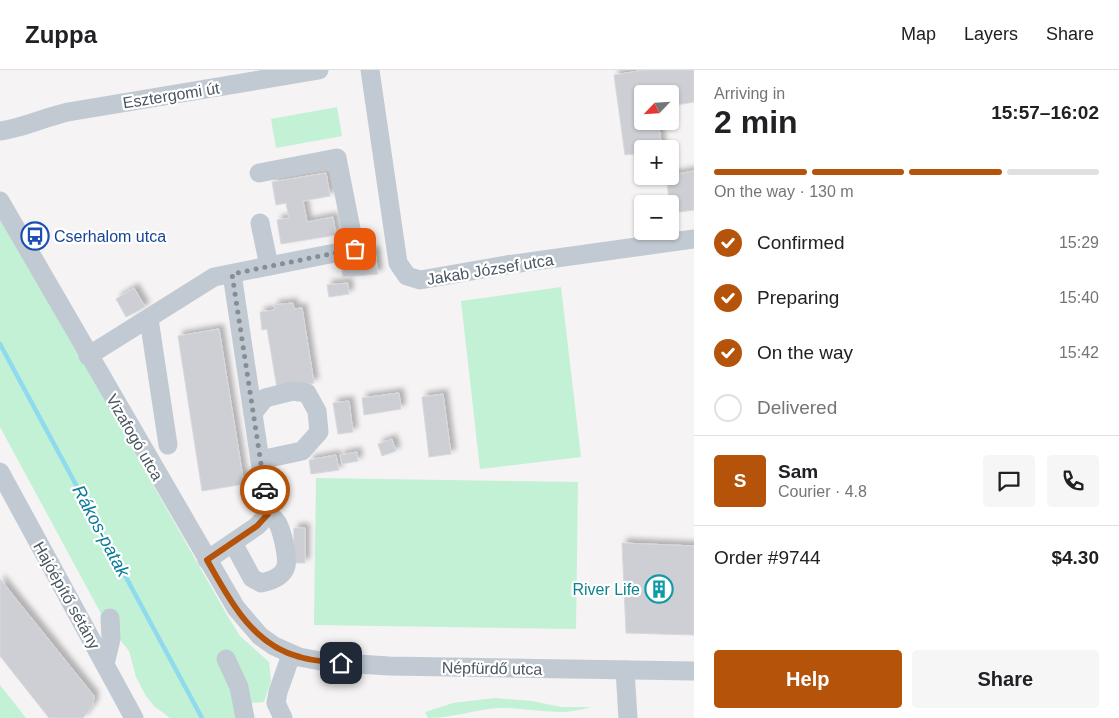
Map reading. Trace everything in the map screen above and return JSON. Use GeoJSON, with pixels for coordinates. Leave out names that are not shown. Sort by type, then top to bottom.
{"type":"FeatureCollection","features":[{"type":"Feature","properties":{"kind":"street","name":"Esztergomi út"},"geometry":{"type":"LineString","coordinates":[[0,131],[68,112],[319,70]]}},
{"type":"Feature","properties":{"kind":"street","name":"Jakab József utca"},"geometry":{"type":"LineString","coordinates":[[370,70],[398,263],[407,276],[420,280],[694,240]]}},
{"type":"Feature","properties":{"kind":"street","name":"Esztergomi út"},"geometry":{"type":"LineString","coordinates":[[0,146],[24,125]]}},
{"type":"Feature","properties":{"kind":"street"},"geometry":{"type":"LineString","coordinates":[[88,356],[214,277],[355,249],[336,158],[259,173]]}},
{"type":"Feature","properties":{"kind":"street","name":"Vizafogó utca"},"geometry":{"type":"LineString","coordinates":[[0,201],[88,356],[236,608],[260,636],[274,646],[291,654]]}},
{"type":"Feature","properties":{"kind":"street"},"geometry":{"type":"LineString","coordinates":[[260,223],[269,266]]}},
{"type":"Feature","properties":{"kind":"street"},"geometry":{"type":"LineString","coordinates":[[232,274],[268,514],[277,522],[284,546],[286,566],[280,576],[271,581],[261,583],[252,578],[233,543]]}},
{"type":"Feature","properties":{"kind":"street"},"geometry":{"type":"LineString","coordinates":[[149,319],[168,445]]}},
{"type":"Feature","properties":{"kind":"street"},"geometry":{"type":"LineString","coordinates":[[253,413],[265,398],[293,390],[306,392],[317,411],[319,432],[302,451],[260,460]]}},
{"type":"Feature","properties":{"kind":"street","name":"Hajóépítő sétány"},"geometry":{"type":"LineString","coordinates":[[0,472],[134,718]]}},
{"type":"Feature","properties":{"kind":"street"},"geometry":{"type":"LineString","coordinates":[[207,560],[257,526],[268,514]]}},
{"type":"Feature","properties":{"kind":"street"},"geometry":{"type":"LineString","coordinates":[[105,664],[111,639],[110,618]]}},
{"type":"Feature","properties":{"kind":"street"},"geometry":{"type":"LineString","coordinates":[[226,659],[239,687],[266,712],[278,692],[291,654]]}},
{"type":"Feature","properties":{"kind":"street","name":"Népfürdő utca"},"geometry":{"type":"LineString","coordinates":[[291,654],[326,662],[389,666],[694,671]]}},
{"type":"Feature","properties":{"kind":"street"},"geometry":{"type":"LineString","coordinates":[[625,670],[628,718]]}},
{"type":"Feature","properties":{"kind":"green space"},"geometry":{"type":"Polygon","coordinates":[[[337,107],[342,136],[276,148],[271,119],[337,107]]]}},
{"type":"Feature","properties":{"kind":"green space"},"geometry":{"type":"Polygon","coordinates":[[[0,216],[227,615],[240,636],[269,662],[271,681],[264,702],[248,703],[254,718],[170,718],[154,706],[146,696],[136,677],[129,651],[105,621],[0,427],[0,216]]]}},
{"type":"Feature","properties":{"kind":"green space"},"geometry":{"type":"Polygon","coordinates":[[[561,287],[581,457],[480,469],[461,301],[561,287]]]}},
{"type":"Feature","properties":{"kind":"green space"},"geometry":{"type":"Polygon","coordinates":[[[316,478],[578,482],[576,629],[314,625],[316,478]]]}},
{"type":"Feature","properties":{"kind":"green space"},"geometry":{"type":"Polygon","coordinates":[[[0,685],[26,718],[0,718],[0,685]]]}},
{"type":"Feature","properties":{"kind":"green space"},"geometry":{"type":"Polygon","coordinates":[[[495,698],[532,701],[561,707],[591,707],[568,712],[497,708],[446,717],[428,718],[425,712],[453,703],[495,698]]]}},
{"type":"Feature","properties":{"kind":"building"},"geometry":{"type":"Polygon","coordinates":[[[645,70],[694,70],[694,102],[679,104],[679,85],[634,85],[634,130],[659,130],[661,140],[634,140],[634,154],[625,155],[614,75],[645,70]]]}},
{"type":"Feature","properties":{"kind":"building"},"geometry":{"type":"Polygon","coordinates":[[[694,171],[694,210],[679,212],[679,195],[669,195],[667,185],[679,185],[679,174],[694,171]]]}},
{"type":"Feature","properties":{"kind":"building"},"geometry":{"type":"Polygon","coordinates":[[[326,173],[330,196],[303,201],[307,222],[333,217],[336,235],[281,244],[277,220],[289,218],[286,203],[276,205],[272,182],[326,173]]]}},
{"type":"Feature","properties":{"kind":"building"},"geometry":{"type":"Polygon","coordinates":[[[375,251],[378,274],[343,277],[340,255],[375,251]]]}},
{"type":"Feature","properties":{"kind":"building"},"geometry":{"type":"Polygon","coordinates":[[[348,283],[349,294],[329,297],[327,285],[348,283]]]}},
{"type":"Feature","properties":{"kind":"building"},"geometry":{"type":"Polygon","coordinates":[[[134,288],[145,307],[126,317],[116,299],[134,288]]]}},
{"type":"Feature","properties":{"kind":"building"},"geometry":{"type":"Polygon","coordinates":[[[293,303],[294,309],[302,308],[314,383],[277,388],[267,329],[262,330],[260,312],[275,310],[274,305],[293,303]]]}},
{"type":"Feature","properties":{"kind":"building"},"geometry":{"type":"Polygon","coordinates":[[[219,329],[244,484],[202,491],[178,336],[219,329]]]}},
{"type":"Feature","properties":{"kind":"building"},"geometry":{"type":"Polygon","coordinates":[[[399,393],[401,409],[364,415],[362,398],[399,393]]]}},
{"type":"Feature","properties":{"kind":"building"},"geometry":{"type":"Polygon","coordinates":[[[443,394],[451,454],[429,457],[422,397],[443,394]]]}},
{"type":"Feature","properties":{"kind":"building"},"geometry":{"type":"Polygon","coordinates":[[[349,401],[353,432],[338,434],[333,403],[349,401]]]}},
{"type":"Feature","properties":{"kind":"building"},"geometry":{"type":"Polygon","coordinates":[[[392,439],[396,451],[382,456],[378,444],[392,439]]]}},
{"type":"Feature","properties":{"kind":"building"},"geometry":{"type":"Polygon","coordinates":[[[357,452],[358,461],[342,464],[340,455],[357,452]]]}},
{"type":"Feature","properties":{"kind":"building"},"geometry":{"type":"Polygon","coordinates":[[[336,455],[339,470],[311,474],[309,460],[336,455]]]}},
{"type":"Feature","properties":{"kind":"building"},"geometry":{"type":"Polygon","coordinates":[[[294,528],[305,528],[305,563],[293,563],[294,528]]]}},
{"type":"Feature","properties":{"kind":"building","name":"River Life"},"geometry":{"type":"Polygon","coordinates":[[[622,543],[694,546],[694,635],[626,633],[622,543]]]}},
{"type":"Feature","properties":{"kind":"building"},"geometry":{"type":"Polygon","coordinates":[[[0,579],[94,696],[93,705],[83,718],[49,718],[0,656],[0,579]]]}},
{"type":"Feature","properties":{"kind":"waterway","name":"Rákos-patak"},"geometry":{"type":"LineString","coordinates":[[0,344],[202,718]]}},
{"type":"Feature","properties":{"kind":"way so far"},"geometry":{"type":"LineString","coordinates":[[265,490],[232,274],[355,249]]}},
{"type":"Feature","properties":{"kind":"place","name":"Cserhalom utca"},"geometry":{"type":"Point","coordinates":[35,236]}},
{"type":"Feature","properties":{"kind":"place","name":"River Life"},"geometry":{"type":"Point","coordinates":[659,589]}},
{"type":"Feature","properties":{"kind":"route"},"geometry":{"type":"LineString","coordinates":[[265,490],[268,514],[257,526],[207,560],[236,608],[260,636],[274,646],[299,657],[341,663]]}}]}
